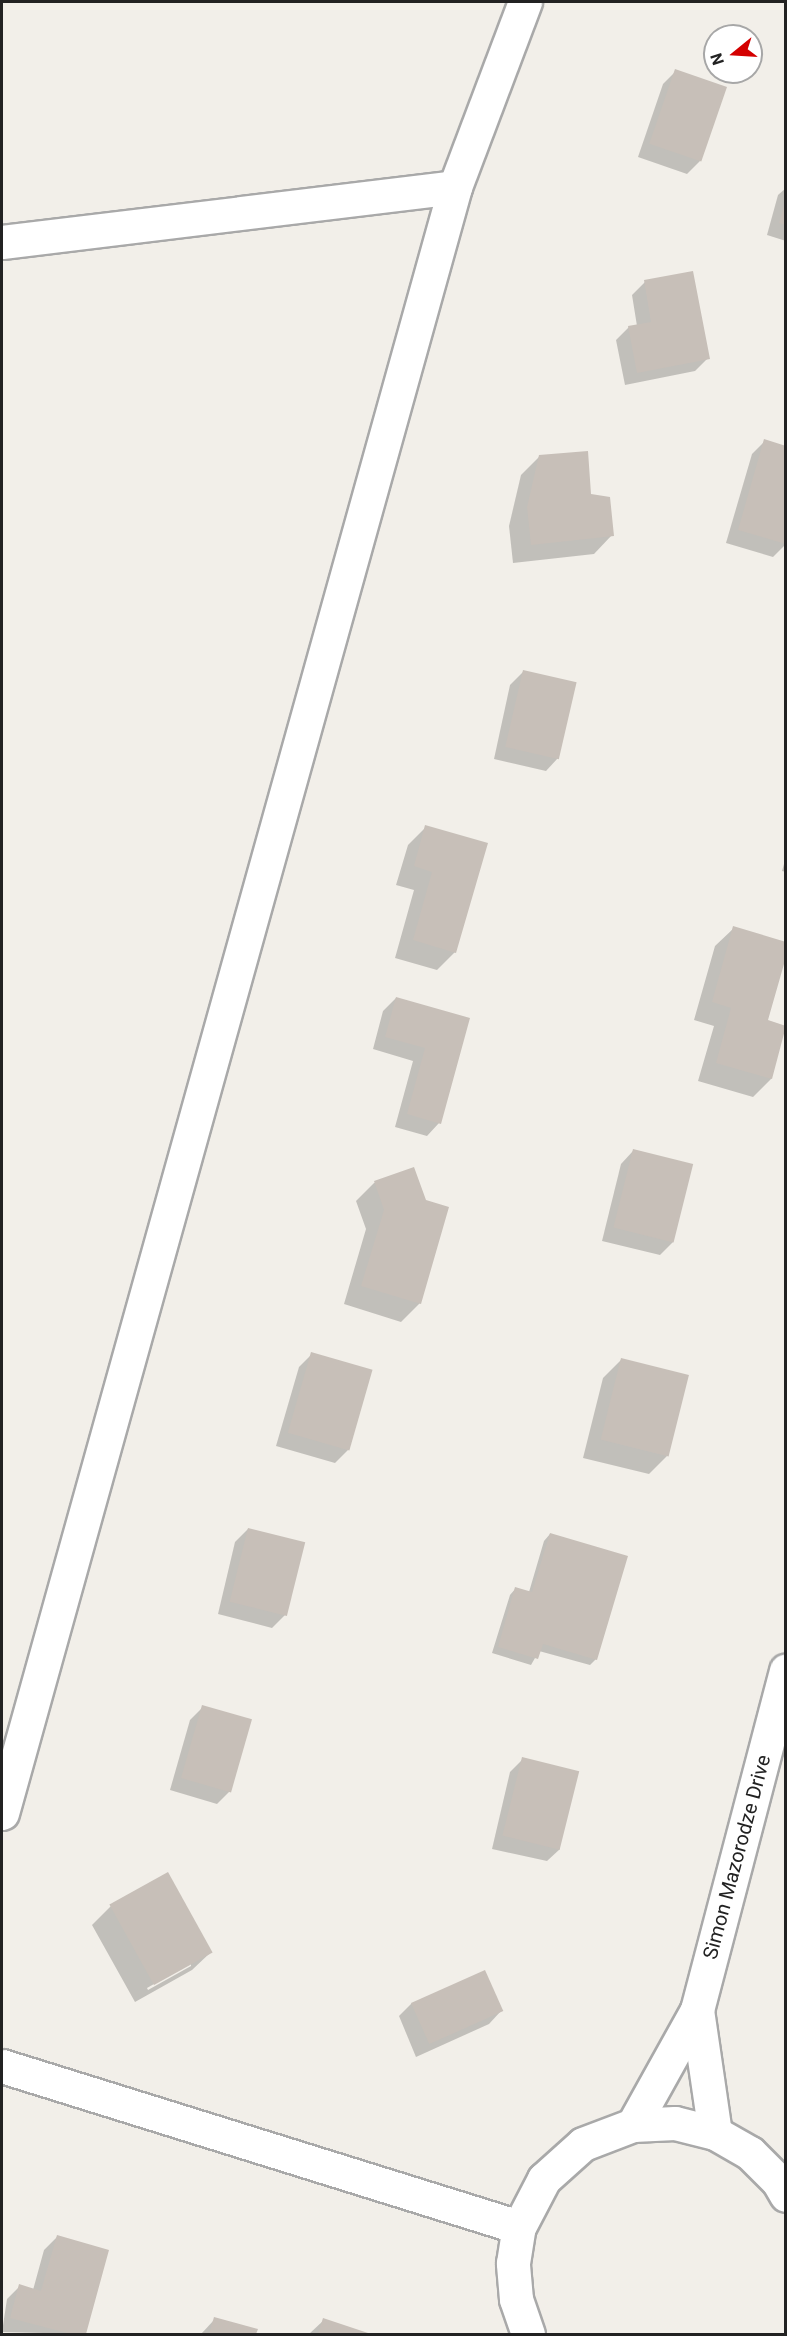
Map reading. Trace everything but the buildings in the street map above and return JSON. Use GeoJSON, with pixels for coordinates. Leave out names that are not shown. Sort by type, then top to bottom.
{"type":"FeatureCollection","features":[{"type":"Feature","properties":{"kind":"street"},"geometry":{"type":"LineString","coordinates":[[2,1813],[455,187],[525,2]]}},
{"type":"Feature","properties":{"kind":"street"},"geometry":{"type":"LineString","coordinates":[[2,242],[455,187]]}},
{"type":"Feature","properties":{"kind":"street","name":"Simon Mazorodze Drive"},"geometry":{"type":"LineString","coordinates":[[633,2125],[697,2010],[786,1670]]}},
{"type":"Feature","properties":{"kind":"street","name":"Simon Mazorodze Drive"},"geometry":{"type":"LineString","coordinates":[[697,2010],[715,2133]]}},
{"type":"Feature","properties":{"kind":"street"},"geometry":{"type":"LineString","coordinates":[[2,2066],[519,2227]]}},
{"type":"Feature","properties":{"kind":"street"},"geometry":{"type":"LineString","coordinates":[[528,2334],[516,2299],[513,2263],[519,2227],[544,2180],[583,2144],[633,2125],[675,2123],[715,2133],[750,2153],[778,2181],[786,2194]]}}]}
